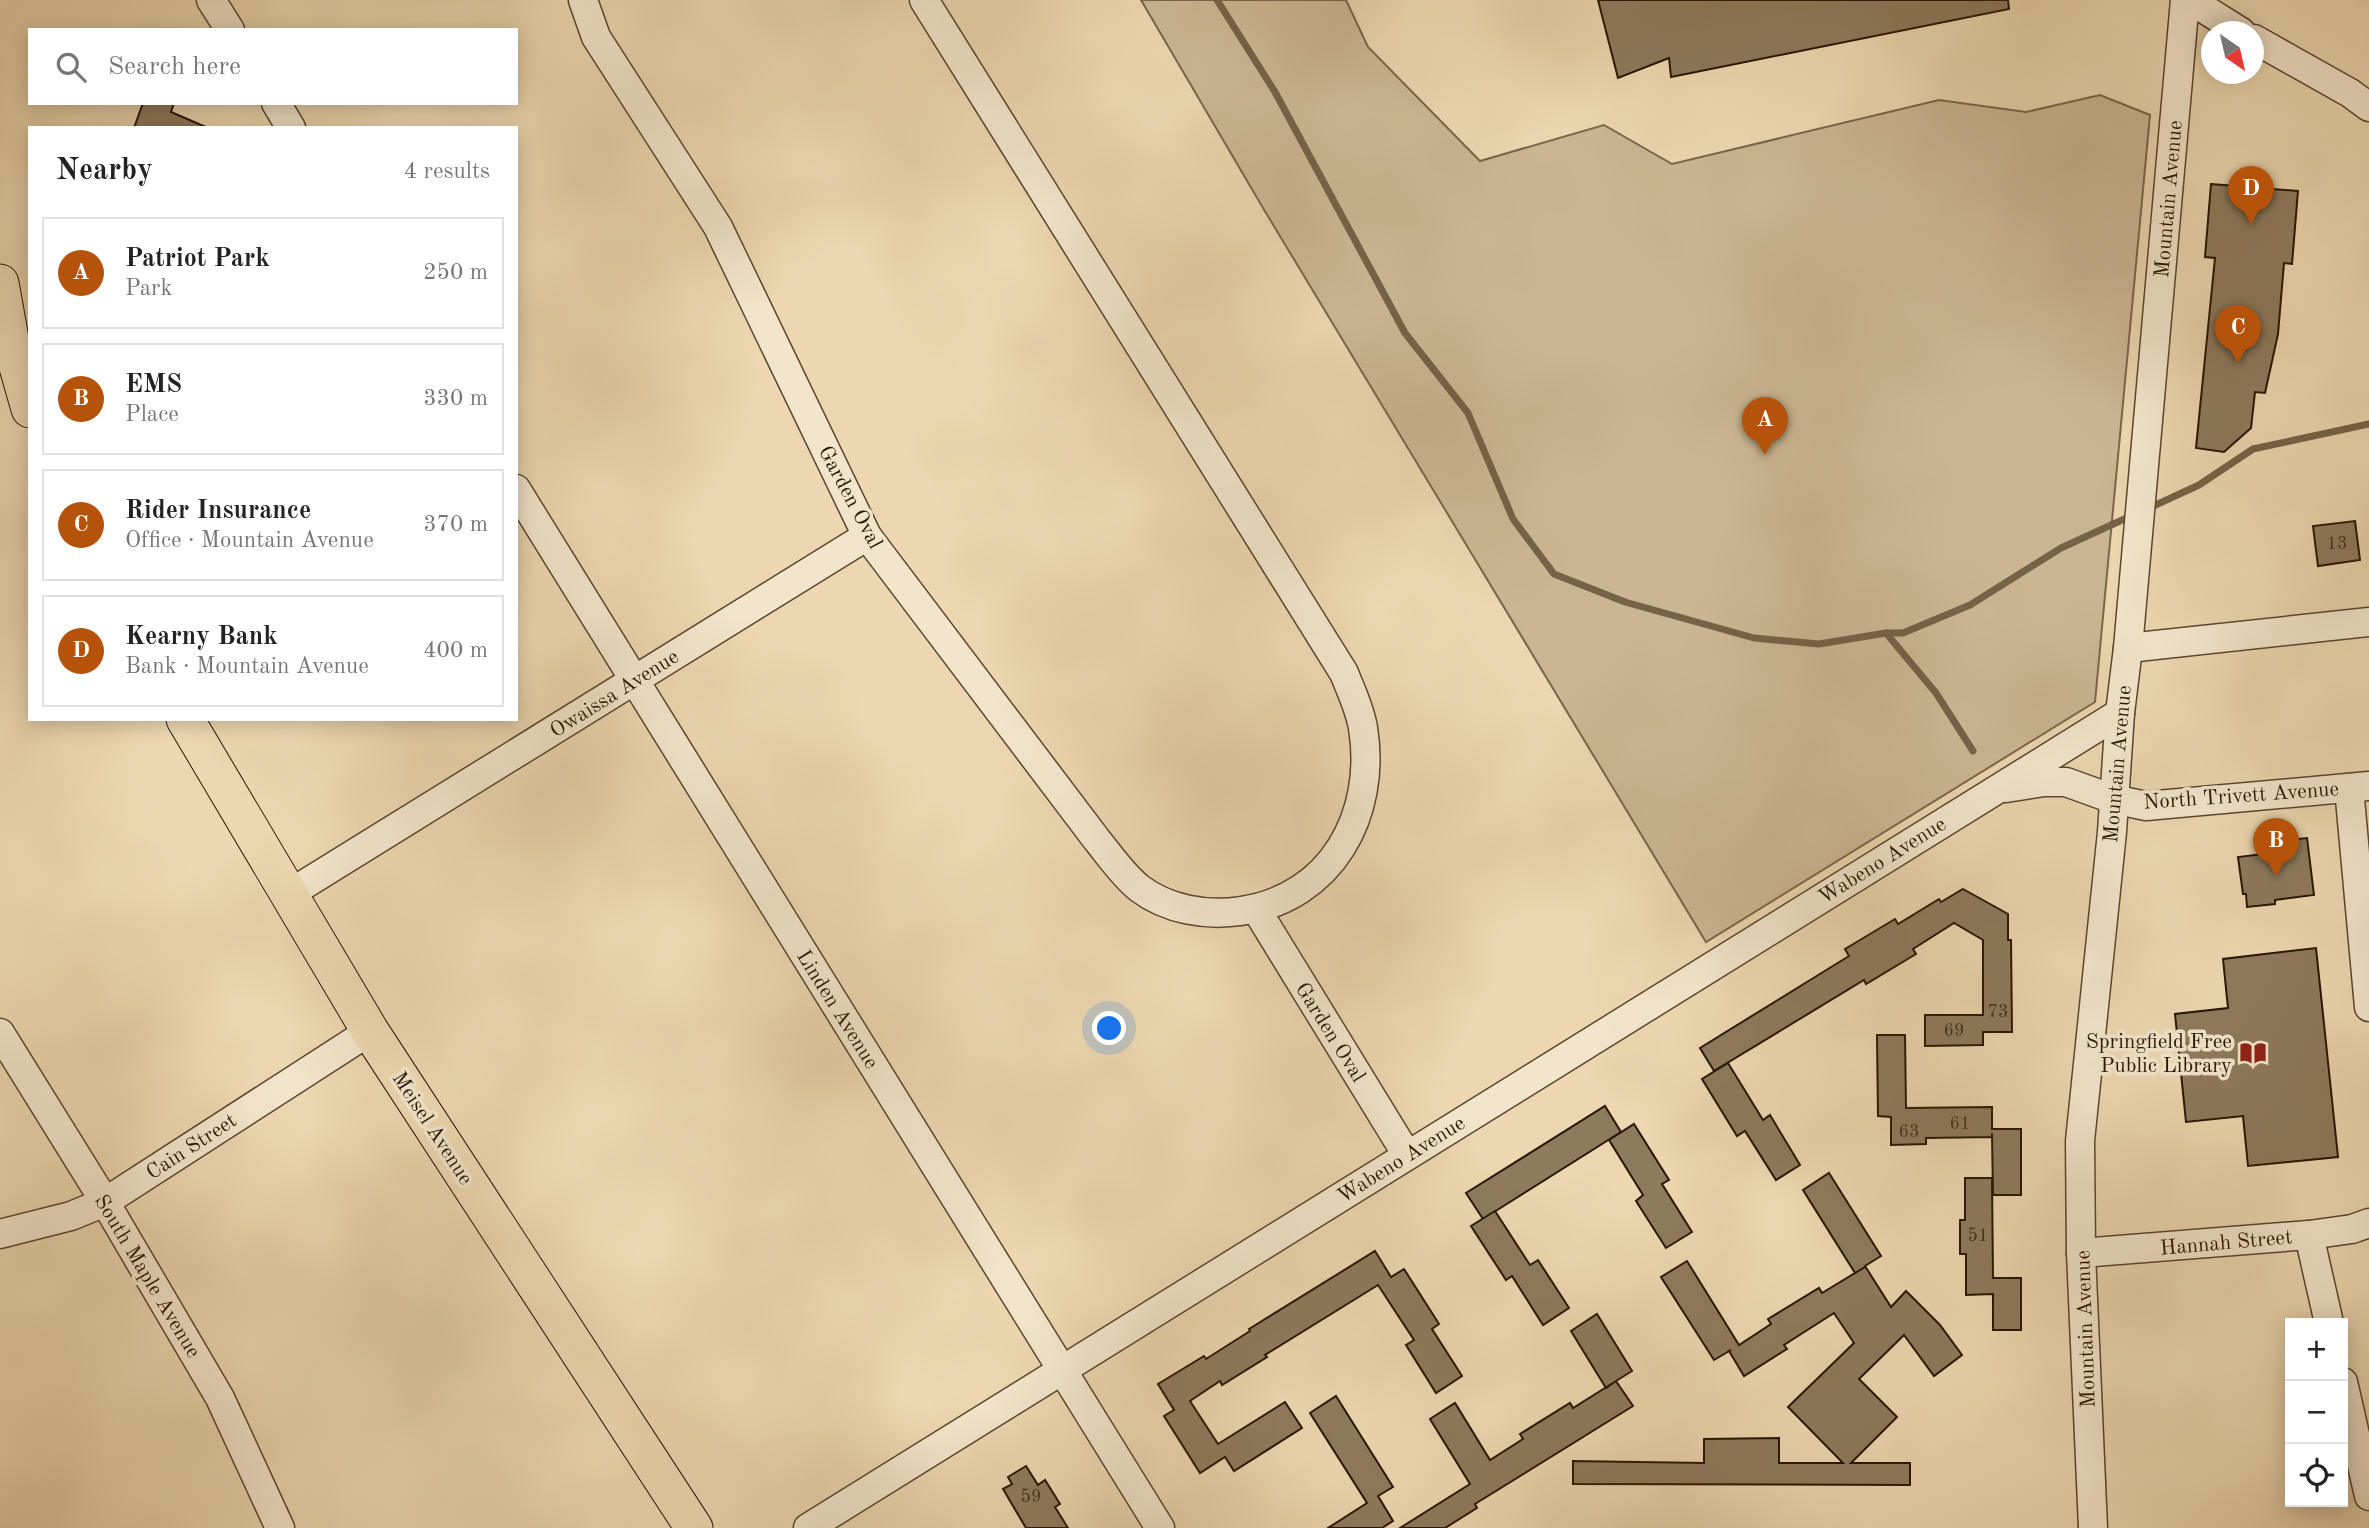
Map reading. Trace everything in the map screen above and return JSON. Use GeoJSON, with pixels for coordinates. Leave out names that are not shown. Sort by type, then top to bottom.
{"type":"FeatureCollection","features":[{"type":"Feature","properties":{"kind":"main road"},"geometry":{"type":"LineString","coordinates":[[0,283],[10,339],[28,402]]}},
{"type":"Feature","properties":{"kind":"main road","name":"Meisel Avenue"},"geometry":{"type":"LineString","coordinates":[[186,721],[370,1031],[694,1528]]}},
{"type":"Feature","properties":{"kind":"street"},"geometry":{"type":"LineString","coordinates":[[211,0],[229,28]]}},
{"type":"Feature","properties":{"kind":"street","name":"Garden Oval"},"geometry":{"type":"LineString","coordinates":[[583,0],[596,37],[718,227],[867,536],[1097,840],[1139,887],[1161,901],[1191,911],[1222,914],[1256,909],[1296,892],[1321,874],[1341,851],[1354,821],[1364,784],[1365,746],[1358,708],[1344,673],[925,0]]}},
{"type":"Feature","properties":{"kind":"street"},"geometry":{"type":"LineString","coordinates":[[2187,0],[2222,21]]}},
{"type":"Feature","properties":{"kind":"street","name":"Mountain Avenue"},"geometry":{"type":"LineString","coordinates":[[2093,1528],[2081,1253],[2080,1140],[2112,832],[2120,712],[2187,0]]}},
{"type":"Feature","properties":{"kind":"street"},"geometry":{"type":"LineString","coordinates":[[2264,45],[2350,93],[2369,107]]}},
{"type":"Feature","properties":{"kind":"street"},"geometry":{"type":"LineString","coordinates":[[277,105],[290,126]]}},
{"type":"Feature","properties":{"kind":"street","name":"Linden Avenue"},"geometry":{"type":"LineString","coordinates":[[518,492],[1160,1528]]}},
{"type":"Feature","properties":{"kind":"street","name":"Owaissa Avenue"},"geometry":{"type":"LineString","coordinates":[[289,894],[867,536]]}},
{"type":"Feature","properties":{"kind":"street"},"geometry":{"type":"LineString","coordinates":[[2128,649],[2369,622]]}},
{"type":"Feature","properties":{"kind":"street","name":"Wabeno Avenue"},"geometry":{"type":"LineString","coordinates":[[808,1528],[2120,712]]}},
{"type":"Feature","properties":{"kind":"street","name":"Wabeno Avenue"},"geometry":{"type":"LineString","coordinates":[[1993,791],[2044,782],[2066,782],[2113,799]]}},
{"type":"Feature","properties":{"kind":"street"},"geometry":{"type":"LineString","coordinates":[[2359,787],[2369,1007]]}},
{"type":"Feature","properties":{"kind":"street","name":"North Trivett Avenue"},"geometry":{"type":"LineString","coordinates":[[2113,799],[2146,806],[2359,787]]}},
{"type":"Feature","properties":{"kind":"street","name":"Garden Oval"},"geometry":{"type":"LineString","coordinates":[[1256,909],[1407,1155]]}},
{"type":"Feature","properties":{"kind":"street","name":"Cain Street"},"geometry":{"type":"LineString","coordinates":[[0,1234],[71,1216],[105,1202],[370,1031]]}},
{"type":"Feature","properties":{"kind":"street","name":"South Maple Avenue"},"geometry":{"type":"LineString","coordinates":[[0,1034],[105,1202],[220,1398],[280,1528]]}},
{"type":"Feature","properties":{"kind":"street","name":"Hannah Street"},"geometry":{"type":"LineString","coordinates":[[2081,1253],[2309,1235],[2369,1223]]}},
{"type":"Feature","properties":{"kind":"street"},"geometry":{"type":"LineString","coordinates":[[2309,1235],[2328,1318]]}},
{"type":"Feature","properties":{"kind":"street"},"geometry":{"type":"LineString","coordinates":[[2348,1404],[2369,1496]]}},
{"type":"Feature","properties":{"kind":"shaded area"},"geometry":{"type":"Polygon","coordinates":[[[1141,0],[1346,0],[1368,47],[1480,161],[1604,125],[1672,164],[1939,100],[2026,112],[2100,95],[2150,115],[2095,702],[1706,942],[1263,208],[1141,0]]]}},
{"type":"Feature","properties":{"kind":"building"},"geometry":{"type":"Polygon","coordinates":[[[1598,0],[2008,0],[2009,9],[1671,77],[1669,58],[1618,78],[1598,0]]]}},
{"type":"Feature","properties":{"kind":"building"},"geometry":{"type":"Polygon","coordinates":[[[142,105],[173,105],[171,112],[203,126],[135,126],[142,105]]]}},
{"type":"Feature","properties":{"kind":"building"},"geometry":{"type":"Polygon","coordinates":[[[2211,184],[2298,191],[2292,264],[2284,263],[2278,334],[2265,393],[2255,392],[2251,428],[2224,452],[2196,448],[2215,258],[2205,257],[2211,184]]]}},
{"type":"Feature","properties":{"kind":"building"},"geometry":{"type":"Polygon","coordinates":[[[2355,521],[2360,560],[2318,566],[2313,526],[2355,521]]]}},
{"type":"Feature","properties":{"kind":"building"},"geometry":{"type":"Polygon","coordinates":[[[2307,838],[2314,895],[2247,907],[2238,857],[2271,853],[2270,842],[2307,838]]]}},
{"type":"Feature","properties":{"kind":"building"},"geometry":{"type":"Polygon","coordinates":[[[1963,889],[2008,914],[2008,940],[2011,940],[2012,1032],[1983,1032],[1983,1045],[1925,1046],[1925,1015],[1983,1015],[1983,940],[1954,923],[1913,949],[1916,954],[1866,984],[1864,980],[1714,1071],[1700,1048],[1849,956],[1845,949],[1895,919],[1898,924],[1939,899],[1941,902],[1963,889]]]}},
{"type":"Feature","properties":{"kind":"building","name":"Springfield Free Public Library"},"geometry":{"type":"Polygon","coordinates":[[[2316,948],[2338,1157],[2248,1166],[2243,1116],[2186,1122],[2175,1014],[2228,1008],[2223,959],[2316,948]]]}},
{"type":"Feature","properties":{"kind":"building"},"geometry":{"type":"Polygon","coordinates":[[[1877,1035],[1905,1035],[1906,1108],[1992,1107],[1992,1129],[2021,1129],[2021,1195],[1993,1195],[1992,1133],[1992,1137],[1926,1138],[1926,1144],[1891,1145],[1891,1117],[1878,1116],[1877,1035]]]}},
{"type":"Feature","properties":{"kind":"building"},"geometry":{"type":"Polygon","coordinates":[[[1728,1063],[1763,1120],[1770,1115],[1800,1165],[1776,1180],[1745,1131],[1737,1136],[1702,1079],[1728,1063]]]}},
{"type":"Feature","properties":{"kind":"building"},"geometry":{"type":"Polygon","coordinates":[[[1605,1106],[1621,1132],[1483,1219],[1466,1193],[1605,1106]]]}},
{"type":"Feature","properties":{"kind":"building"},"geometry":{"type":"Polygon","coordinates":[[[1634,1124],[1669,1180],[1662,1184],[1692,1232],[1666,1248],[1636,1201],[1643,1195],[1609,1140],[1634,1124]]]}},
{"type":"Feature","properties":{"kind":"building"},"geometry":{"type":"Polygon","coordinates":[[[1829,1173],[1881,1256],[1865,1266],[1891,1307],[1906,1291],[1940,1325],[1962,1355],[1934,1376],[1904,1335],[1859,1379],[1897,1417],[1851,1463],[1910,1463],[1910,1485],[1573,1484],[1573,1461],[1704,1463],[1704,1439],[1779,1438],[1779,1463],[1843,1463],[1788,1407],[1854,1343],[1834,1313],[1784,1345],[1787,1349],[1744,1376],[1729,1351],[1714,1360],[1661,1277],[1687,1261],[1739,1345],[1771,1324],[1768,1319],[1819,1288],[1822,1293],[1865,1267],[1855,1273],[1803,1190],[1829,1173]]]}},
{"type":"Feature","properties":{"kind":"building"},"geometry":{"type":"Polygon","coordinates":[[[1965,1178],[1992,1178],[1993,1278],[2021,1278],[2021,1330],[1993,1330],[1993,1294],[1966,1295],[1966,1254],[1960,1254],[1960,1220],[1965,1220],[1965,1178]]]}},
{"type":"Feature","properties":{"kind":"building"},"geometry":{"type":"Polygon","coordinates":[[[1495,1211],[1530,1265],[1538,1260],[1569,1308],[1543,1325],[1512,1276],[1506,1280],[1471,1226],[1495,1211]]]}},
{"type":"Feature","properties":{"kind":"building"},"geometry":{"type":"Polygon","coordinates":[[[1375,1251],[1391,1277],[1404,1269],[1439,1324],[1432,1329],[1462,1376],[1436,1393],[1406,1345],[1414,1340],[1378,1285],[1222,1385],[1220,1381],[1190,1401],[1218,1444],[1285,1402],[1302,1428],[1234,1471],[1225,1457],[1200,1473],[1164,1416],[1174,1410],[1158,1384],[1204,1356],[1206,1359],[1250,1331],[1249,1329],[1375,1251]]]}},
{"type":"Feature","properties":{"kind":"building"},"geometry":{"type":"Polygon","coordinates":[[[1597,1314],[1632,1371],[1616,1381],[1633,1406],[1475,1504],[1477,1508],[1445,1528],[1400,1528],[1470,1484],[1430,1419],[1455,1403],[1490,1460],[1523,1439],[1520,1434],[1570,1403],[1573,1408],[1606,1387],[1571,1331],[1597,1314]]]}},
{"type":"Feature","properties":{"kind":"building"},"geometry":{"type":"Polygon","coordinates":[[[1336,1396],[1393,1487],[1378,1496],[1393,1521],[1382,1528],[1328,1528],[1367,1503],[1310,1413],[1336,1396]]]}},
{"type":"Feature","properties":{"kind":"building"},"geometry":{"type":"Polygon","coordinates":[[[1026,1466],[1038,1485],[1045,1480],[1060,1504],[1055,1507],[1068,1528],[1026,1528],[1003,1489],[1012,1484],[1008,1477],[1026,1466]]]}},
{"type":"Feature","properties":{"kind":"waterway"},"geometry":{"type":"LineString","coordinates":[[1217,0],[1275,92],[1405,333],[1468,413],[1513,519],[1554,574],[1625,602],[1754,638],[1819,644],[1886,633],[1903,633],[1970,605],[2061,548],[2133,515]]}},
{"type":"Feature","properties":{"kind":"waterway"},"geometry":{"type":"LineString","coordinates":[[2147,509],[2199,485],[2253,449],[2369,424]]}},
{"type":"Feature","properties":{"kind":"waterway"},"geometry":{"type":"LineString","coordinates":[[1886,633],[1936,693],[1973,751]]}},
{"type":"Feature","properties":{"kind":"place","name":"Kearny Bank"},"geometry":{"type":"Point","coordinates":[2251,224]}},
{"type":"Feature","properties":{"kind":"place","name":"Rider Insurance"},"geometry":{"type":"Point","coordinates":[2238,363]}},
{"type":"Feature","properties":{"kind":"place","name":"Patriot Park"},"geometry":{"type":"Point","coordinates":[1765,455]}},
{"type":"Feature","properties":{"kind":"place","name":"EMS"},"geometry":{"type":"Point","coordinates":[2276,876]}},
{"type":"Feature","properties":{"kind":"place","name":"Springfield Free Public Library"},"geometry":{"type":"Point","coordinates":[2253,1053]}}]}
